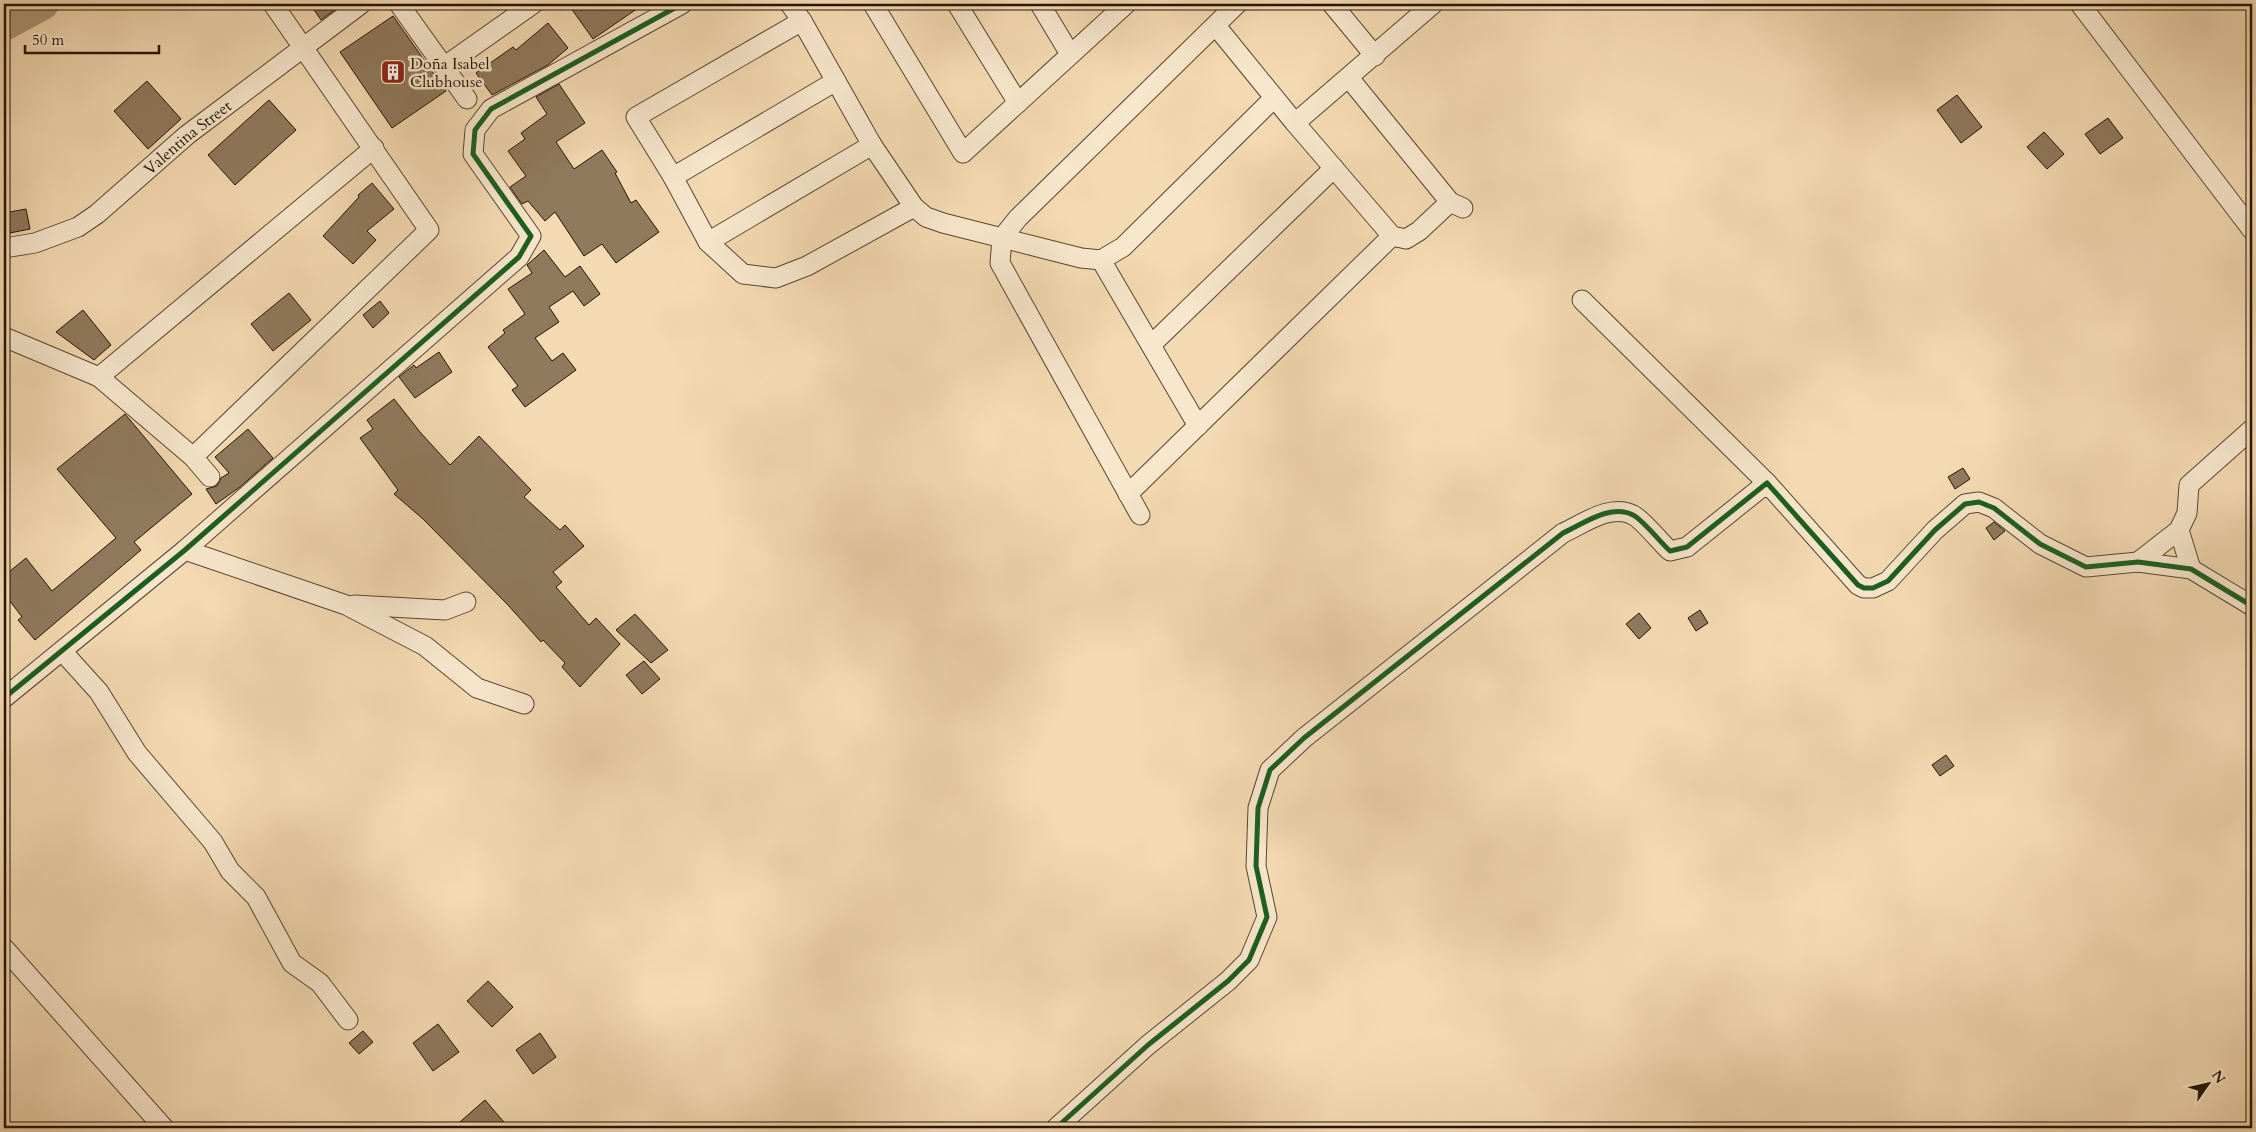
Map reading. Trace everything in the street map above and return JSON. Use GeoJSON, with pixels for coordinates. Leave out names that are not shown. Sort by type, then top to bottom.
{"type":"FeatureCollection","features":[{"type":"Feature","properties":{"kind":"street"},"geometry":{"type":"LineString","coordinates":[[193,457],[429,230],[273,4]]}},
{"type":"Feature","properties":{"kind":"street","name":"Valentina Street"},"geometry":{"type":"LineString","coordinates":[[4,248],[35,244],[78,227],[97,214],[188,135],[361,4]]}},
{"type":"Feature","properties":{"kind":"street"},"geometry":{"type":"LineString","coordinates":[[399,4],[467,99]]}},
{"type":"Feature","properties":{"kind":"street"},"geometry":{"type":"LineString","coordinates":[[445,66],[533,4]]}},
{"type":"Feature","properties":{"kind":"street"},"geometry":{"type":"LineString","coordinates":[[4,698],[185,550],[519,257],[531,236],[473,154],[475,130],[491,109],[682,4]]}},
{"type":"Feature","properties":{"kind":"street"},"geometry":{"type":"LineString","coordinates":[[790,4],[802,21],[872,145],[914,207],[926,217],[943,223],[1081,258],[1101,260],[1123,247],[1274,98]]}},
{"type":"Feature","properties":{"kind":"street"},"geometry":{"type":"LineString","coordinates":[[873,4],[963,153],[1125,4]]}},
{"type":"Feature","properties":{"kind":"street"},"geometry":{"type":"LineString","coordinates":[[958,4],[1018,103]]}},
{"type":"Feature","properties":{"kind":"street"},"geometry":{"type":"LineString","coordinates":[[1040,4],[1070,54]]}},
{"type":"Feature","properties":{"kind":"street"},"geometry":{"type":"LineString","coordinates":[[1140,515],[1000,263],[1002,238],[1018,218],[1237,4]]}},
{"type":"Feature","properties":{"kind":"street"},"geometry":{"type":"LineString","coordinates":[[1332,4],[1375,56]]}},
{"type":"Feature","properties":{"kind":"street"},"geometry":{"type":"LineString","coordinates":[[2080,4],[2252,230]]}},
{"type":"Feature","properties":{"kind":"street"},"geometry":{"type":"LineString","coordinates":[[1295,124],[1375,56],[1426,6]]}},
{"type":"Feature","properties":{"kind":"street"},"geometry":{"type":"LineString","coordinates":[[802,21],[636,117],[673,177],[708,242],[744,274],[776,278],[807,266],[914,207]]}},
{"type":"Feature","properties":{"kind":"street"},"geometry":{"type":"LineString","coordinates":[[1216,26],[1295,124],[1392,236],[1406,239],[1457,205],[1349,78]]}},
{"type":"Feature","properties":{"kind":"street"},"geometry":{"type":"LineString","coordinates":[[673,177],[836,80]]}},
{"type":"Feature","properties":{"kind":"street"},"geometry":{"type":"LineString","coordinates":[[708,242],[872,145]]}},
{"type":"Feature","properties":{"kind":"street"},"geometry":{"type":"LineString","coordinates":[[99,377],[374,148]]}},
{"type":"Feature","properties":{"kind":"street"},"geometry":{"type":"LineString","coordinates":[[1151,345],[1334,168]]}},
{"type":"Feature","properties":{"kind":"street"},"geometry":{"type":"LineString","coordinates":[[1128,494],[1392,236]]}},
{"type":"Feature","properties":{"kind":"street"},"geometry":{"type":"LineString","coordinates":[[1101,260],[1198,426]]}},
{"type":"Feature","properties":{"kind":"street"},"geometry":{"type":"LineString","coordinates":[[1582,300],[1767,483],[1858,585],[1864,588],[1873,588],[1888,581],[1935,530],[1965,504],[1979,502],[1994,508],[2040,544],[2086,567],[2138,562],[2192,569],[2252,606]]}},
{"type":"Feature","properties":{"kind":"street"},"geometry":{"type":"LineString","coordinates":[[4,337],[99,377],[193,457],[210,477]]}},
{"type":"Feature","properties":{"kind":"street"},"geometry":{"type":"LineString","coordinates":[[2138,562],[2180,530],[2187,513],[2189,485],[2252,429]]}},
{"type":"Feature","properties":{"kind":"street"},"geometry":{"type":"LineString","coordinates":[[1056,1128],[1148,1045],[1228,981],[1248,960],[1267,917],[1256,866],[1258,808],[1270,770],[1304,738],[1563,533],[1606,512],[1622,511],[1635,515],[1670,551],[1687,548],[1767,483]]}},
{"type":"Feature","properties":{"kind":"street"},"geometry":{"type":"LineString","coordinates":[[2180,530],[2192,569]]}},
{"type":"Feature","properties":{"kind":"street"},"geometry":{"type":"LineString","coordinates":[[185,550],[346,604],[425,646],[477,688],[524,704]]}},
{"type":"Feature","properties":{"kind":"street"},"geometry":{"type":"LineString","coordinates":[[346,604],[415,610],[445,610],[466,602]]}},
{"type":"Feature","properties":{"kind":"street"},"geometry":{"type":"LineString","coordinates":[[62,651],[99,692],[138,753],[213,842],[230,872],[256,897],[292,963],[320,983],[348,1020]]}},
{"type":"Feature","properties":{"kind":"street"},"geometry":{"type":"LineString","coordinates":[[4,948],[164,1128]]}},
{"type":"Feature","properties":{"kind":"building"},"geometry":{"type":"Polygon","coordinates":[[[310,4],[343,4],[321,20],[310,4]]]}},
{"type":"Feature","properties":{"kind":"building"},"geometry":{"type":"Polygon","coordinates":[[[568,4],[644,4],[593,39],[568,4]]]}},
{"type":"Feature","properties":{"kind":"building","name":"Doña Isabel Clubhouse"},"geometry":{"type":"Polygon","coordinates":[[[393,16],[446,91],[392,128],[340,52],[393,16]]]}},
{"type":"Feature","properties":{"kind":"building"},"geometry":{"type":"Polygon","coordinates":[[[548,23],[568,48],[548,65],[492,95],[476,73],[513,47],[516,50],[548,23]]]}},
{"type":"Feature","properties":{"kind":"building"},"geometry":{"type":"Polygon","coordinates":[[[147,81],[181,119],[148,149],[114,111],[147,81]]]}},
{"type":"Feature","properties":{"kind":"building"},"geometry":{"type":"Polygon","coordinates":[[[559,84],[585,123],[556,142],[574,169],[602,150],[617,172],[615,173],[631,203],[636,200],[659,232],[616,263],[602,244],[584,256],[555,212],[545,221],[528,201],[522,204],[510,187],[526,176],[508,151],[525,139],[521,133],[547,114],[536,97],[559,84]]]}},
{"type":"Feature","properties":{"kind":"building"},"geometry":{"type":"Polygon","coordinates":[[[1957,95],[1982,127],[1961,143],[1937,110],[1957,95]]]}},
{"type":"Feature","properties":{"kind":"building"},"geometry":{"type":"Polygon","coordinates":[[[269,100],[296,130],[235,185],[208,155],[269,100]]]}},
{"type":"Feature","properties":{"kind":"building"},"geometry":{"type":"Polygon","coordinates":[[[2108,118],[2123,138],[2100,154],[2085,134],[2108,118]]]}},
{"type":"Feature","properties":{"kind":"building"},"geometry":{"type":"Polygon","coordinates":[[[2044,132],[2064,154],[2047,169],[2027,147],[2044,132]]]}},
{"type":"Feature","properties":{"kind":"building"},"geometry":{"type":"Polygon","coordinates":[[[372,183],[394,209],[367,231],[376,240],[353,264],[323,236],[359,197],[358,195],[372,183]]]}},
{"type":"Feature","properties":{"kind":"building"},"geometry":{"type":"Polygon","coordinates":[[[26,209],[30,229],[10,233],[9,230],[4,231],[4,213],[26,209]]]}},
{"type":"Feature","properties":{"kind":"building"},"geometry":{"type":"Polygon","coordinates":[[[544,250],[565,277],[580,266],[600,294],[584,306],[573,291],[549,307],[559,322],[535,338],[552,361],[563,353],[576,370],[525,407],[512,390],[518,386],[488,347],[505,333],[503,330],[525,314],[508,289],[532,273],[527,265],[544,250]]]}},
{"type":"Feature","properties":{"kind":"building"},"geometry":{"type":"Polygon","coordinates":[[[289,293],[311,320],[273,351],[251,324],[289,293]]]}},
{"type":"Feature","properties":{"kind":"building"},"geometry":{"type":"Polygon","coordinates":[[[380,301],[389,313],[373,328],[363,315],[380,301]]]}},
{"type":"Feature","properties":{"kind":"building"},"geometry":{"type":"Polygon","coordinates":[[[83,310],[111,345],[94,360],[56,332],[83,310]]]}},
{"type":"Feature","properties":{"kind":"building"},"geometry":{"type":"Polygon","coordinates":[[[439,352],[452,372],[415,398],[399,377],[414,365],[416,368],[439,352]]]}},
{"type":"Feature","properties":{"kind":"building"},"geometry":{"type":"Polygon","coordinates":[[[394,399],[420,432],[450,465],[479,436],[531,490],[524,497],[560,530],[565,525],[584,546],[553,572],[562,582],[556,587],[589,625],[596,618],[620,644],[580,687],[562,667],[565,663],[543,640],[541,642],[508,605],[423,519],[394,494],[398,490],[360,438],[373,429],[367,420],[394,399]]]}},
{"type":"Feature","properties":{"kind":"building"},"geometry":{"type":"Polygon","coordinates":[[[125,414],[192,494],[134,542],[141,550],[35,640],[18,620],[22,617],[4,593],[4,576],[26,558],[52,591],[116,538],[57,469],[125,414]]]}},
{"type":"Feature","properties":{"kind":"building"},"geometry":{"type":"Polygon","coordinates":[[[248,429],[273,458],[240,487],[216,504],[206,489],[217,486],[221,478],[229,473],[215,457],[248,429]]]}},
{"type":"Feature","properties":{"kind":"building"},"geometry":{"type":"Polygon","coordinates":[[[1963,468],[1970,479],[1955,489],[1948,477],[1963,468]]]}},
{"type":"Feature","properties":{"kind":"building"},"geometry":{"type":"Polygon","coordinates":[[[1994,522],[2005,531],[1994,540],[1986,528],[1994,522]]]}},
{"type":"Feature","properties":{"kind":"building"},"geometry":{"type":"Polygon","coordinates":[[[1700,610],[1708,623],[1696,631],[1688,618],[1700,610]]]}},
{"type":"Feature","properties":{"kind":"building"},"geometry":{"type":"Polygon","coordinates":[[[1639,613],[1651,628],[1639,639],[1626,624],[1639,613]]]}},
{"type":"Feature","properties":{"kind":"building"},"geometry":{"type":"Polygon","coordinates":[[[635,614],[668,650],[651,663],[616,630],[635,614]]]}},
{"type":"Feature","properties":{"kind":"building"},"geometry":{"type":"Polygon","coordinates":[[[644,661],[660,679],[642,694],[626,675],[644,661]]]}},
{"type":"Feature","properties":{"kind":"building"},"geometry":{"type":"Polygon","coordinates":[[[1946,755],[1954,766],[1940,776],[1932,765],[1946,755]]]}},
{"type":"Feature","properties":{"kind":"building"},"geometry":{"type":"Polygon","coordinates":[[[488,981],[513,1007],[492,1027],[467,1001],[488,981]]]}},
{"type":"Feature","properties":{"kind":"building"},"geometry":{"type":"Polygon","coordinates":[[[438,1024],[459,1052],[433,1071],[413,1043],[438,1024]]]}},
{"type":"Feature","properties":{"kind":"building"},"geometry":{"type":"Polygon","coordinates":[[[363,1031],[373,1042],[359,1054],[349,1043],[363,1031]]]}},
{"type":"Feature","properties":{"kind":"building"},"geometry":{"type":"Polygon","coordinates":[[[540,1033],[556,1057],[533,1074],[516,1050],[540,1033]]]}},
{"type":"Feature","properties":{"kind":"building"},"geometry":{"type":"Polygon","coordinates":[[[485,1100],[509,1128],[453,1128],[485,1100]]]}},
{"type":"Feature","properties":{"kind":"waterway"},"geometry":{"type":"LineString","coordinates":[[4,25],[43,4]]}},
{"type":"Feature","properties":{"kind":"cycle path"},"geometry":{"type":"LineString","coordinates":[[4,698],[185,550],[519,257],[531,236],[473,154],[475,130],[491,109],[682,4]]}},
{"type":"Feature","properties":{"kind":"cycle path"},"geometry":{"type":"LineString","coordinates":[[1056,1128],[1148,1045],[1228,981],[1249,960],[1267,917],[1256,866],[1258,808],[1270,770],[1304,738],[1563,533],[1597,516],[1616,511],[1633,515],[1670,551],[1687,547],[1767,483],[1858,585],[1864,588],[1873,588],[1888,581],[1935,530],[1965,504],[1979,502],[1994,508],[2040,544],[2086,567],[2138,562],[2191,569],[2252,606]]}},
{"type":"Feature","properties":{"kind":"place","name":"Doña Isabel Clubhouse"},"geometry":{"type":"Point","coordinates":[393,72]}}]}
